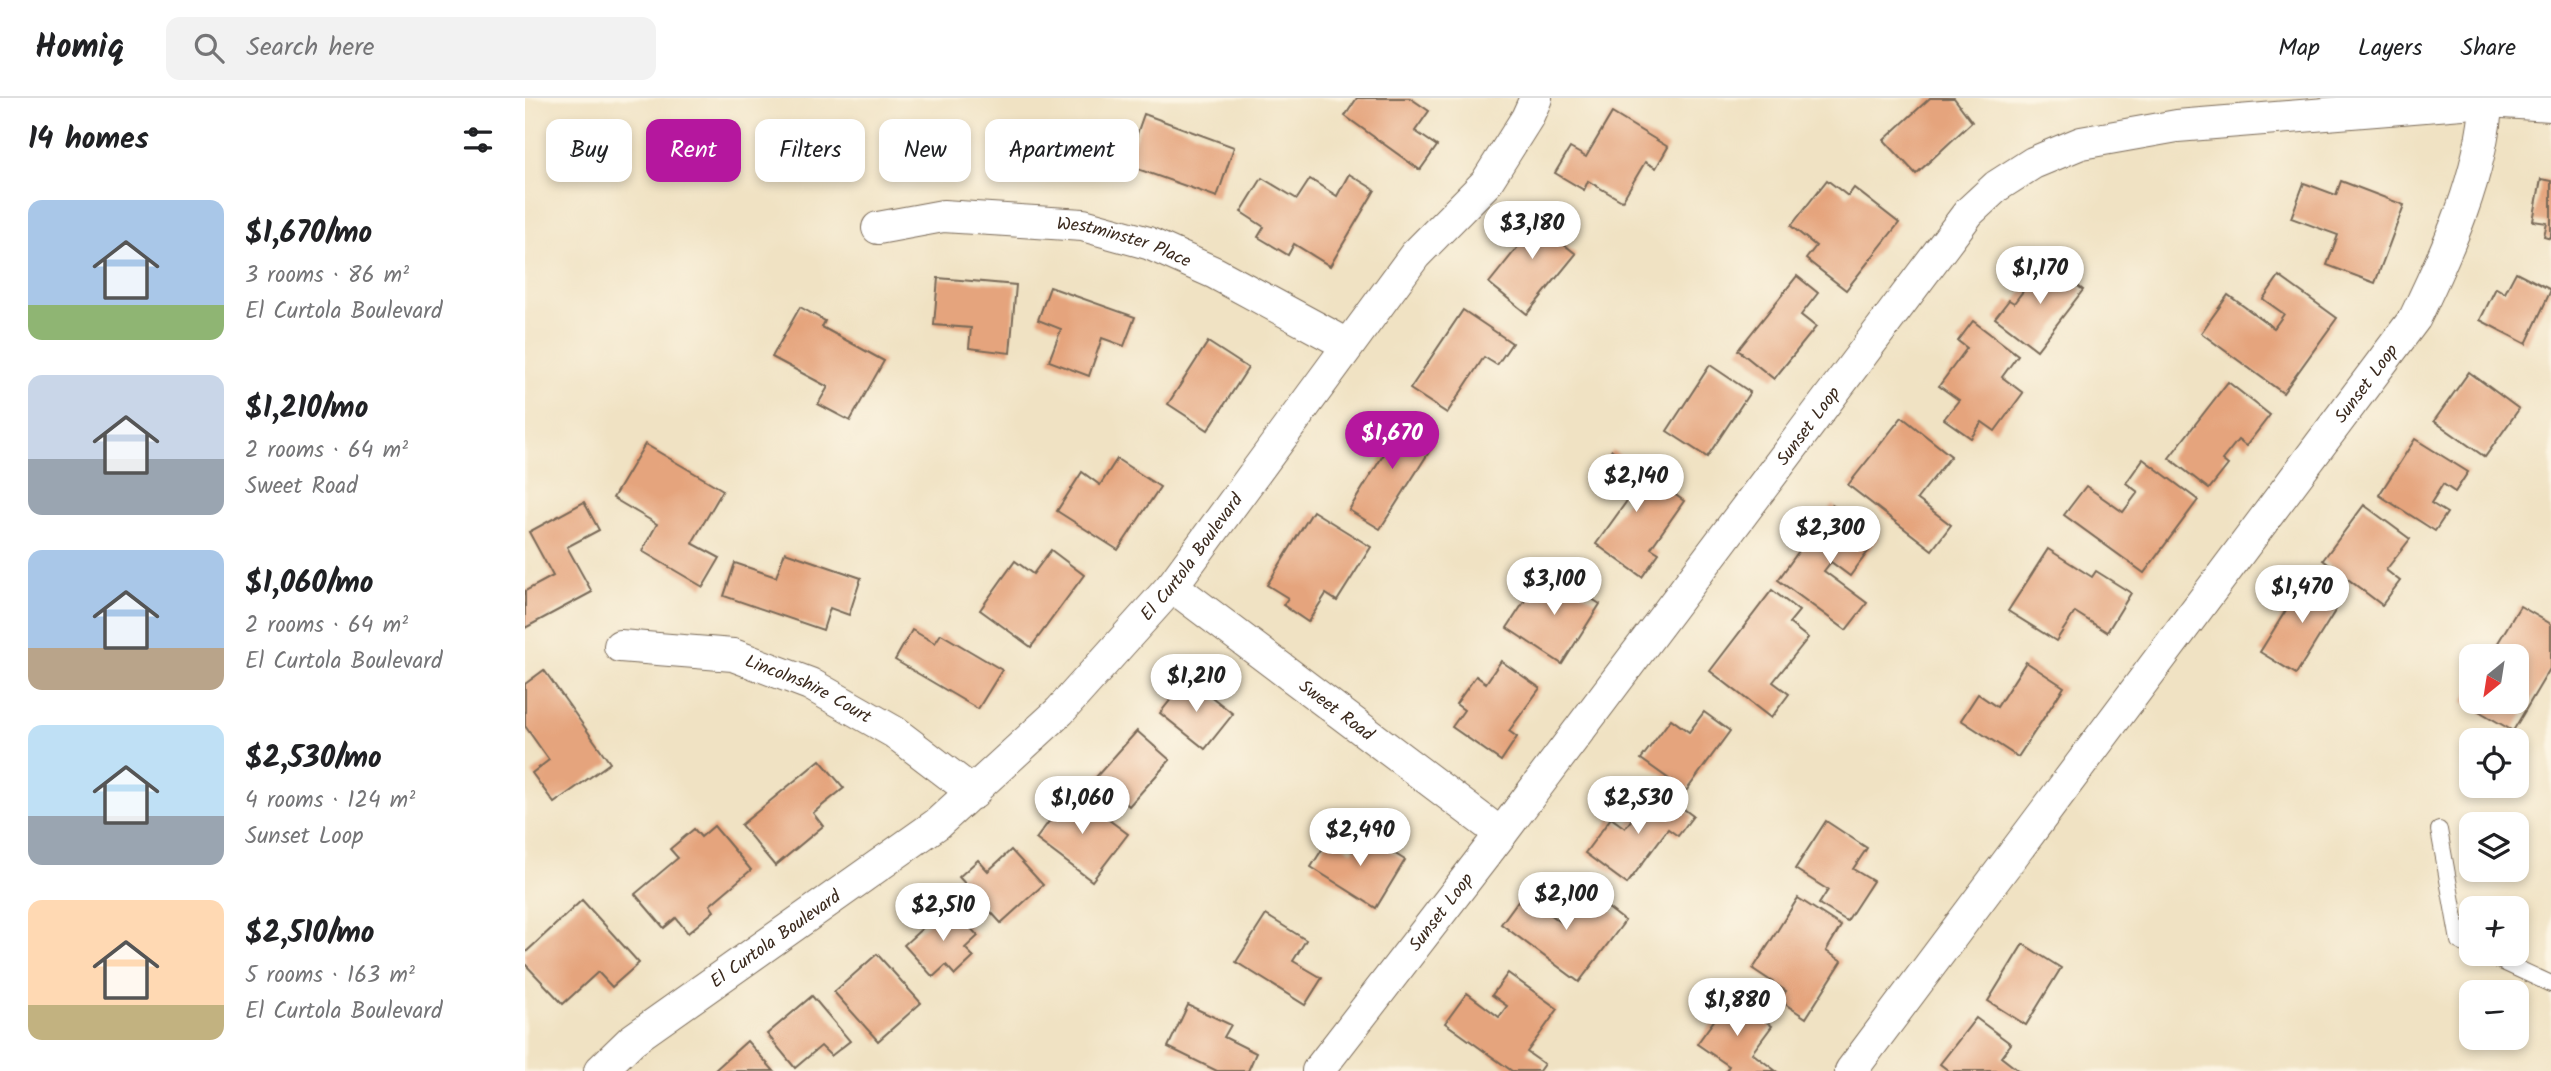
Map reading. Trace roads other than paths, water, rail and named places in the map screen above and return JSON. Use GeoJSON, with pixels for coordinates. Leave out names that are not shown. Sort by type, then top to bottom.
{"type":"FeatureCollection","features":[{"type":"Feature","properties":{"kind":"street","name":"El Curtola Boulevard"},"geometry":{"type":"LineString","coordinates":[[600,1071],[632,1040],[937,824],[974,793],[1060,711],[1172,586],[1415,255],[1486,183],[1527,118],[1536,98]]}},
{"type":"Feature","properties":{"kind":"street"},"geometry":{"type":"LineString","coordinates":[[2487,99],[2551,105]]}},
{"type":"Feature","properties":{"kind":"street","name":"Sunset Loop"},"geometry":{"type":"LineString","coordinates":[[1318,1071],[1501,834],[1969,212],[1997,187],[2033,163],[2081,143],[2176,126],[2487,99],[2473,185],[2453,240],[2415,318],[1851,1071]]}},
{"type":"Feature","properties":{"kind":"street","name":"Westminster Place"},"geometry":{"type":"LineString","coordinates":[[878,228],[943,216],[1083,225],[1148,243],[1204,268],[1348,345]]}},
{"type":"Feature","properties":{"kind":"street","name":"Sweet Road"},"geometry":{"type":"LineString","coordinates":[[1172,586],[1501,834]]}},
{"type":"Feature","properties":{"kind":"street","name":"Lincolnshire Court"},"geometry":{"type":"LineString","coordinates":[[620,646],[733,655],[810,684],[894,732],[974,793]]}},
{"type":"Feature","properties":{"kind":"lane"},"geometry":{"type":"LineString","coordinates":[[2439,830],[2459,941]]}},
{"type":"Feature","properties":{"kind":"lane"},"geometry":{"type":"LineString","coordinates":[[2512,966],[2551,984]]}}]}
